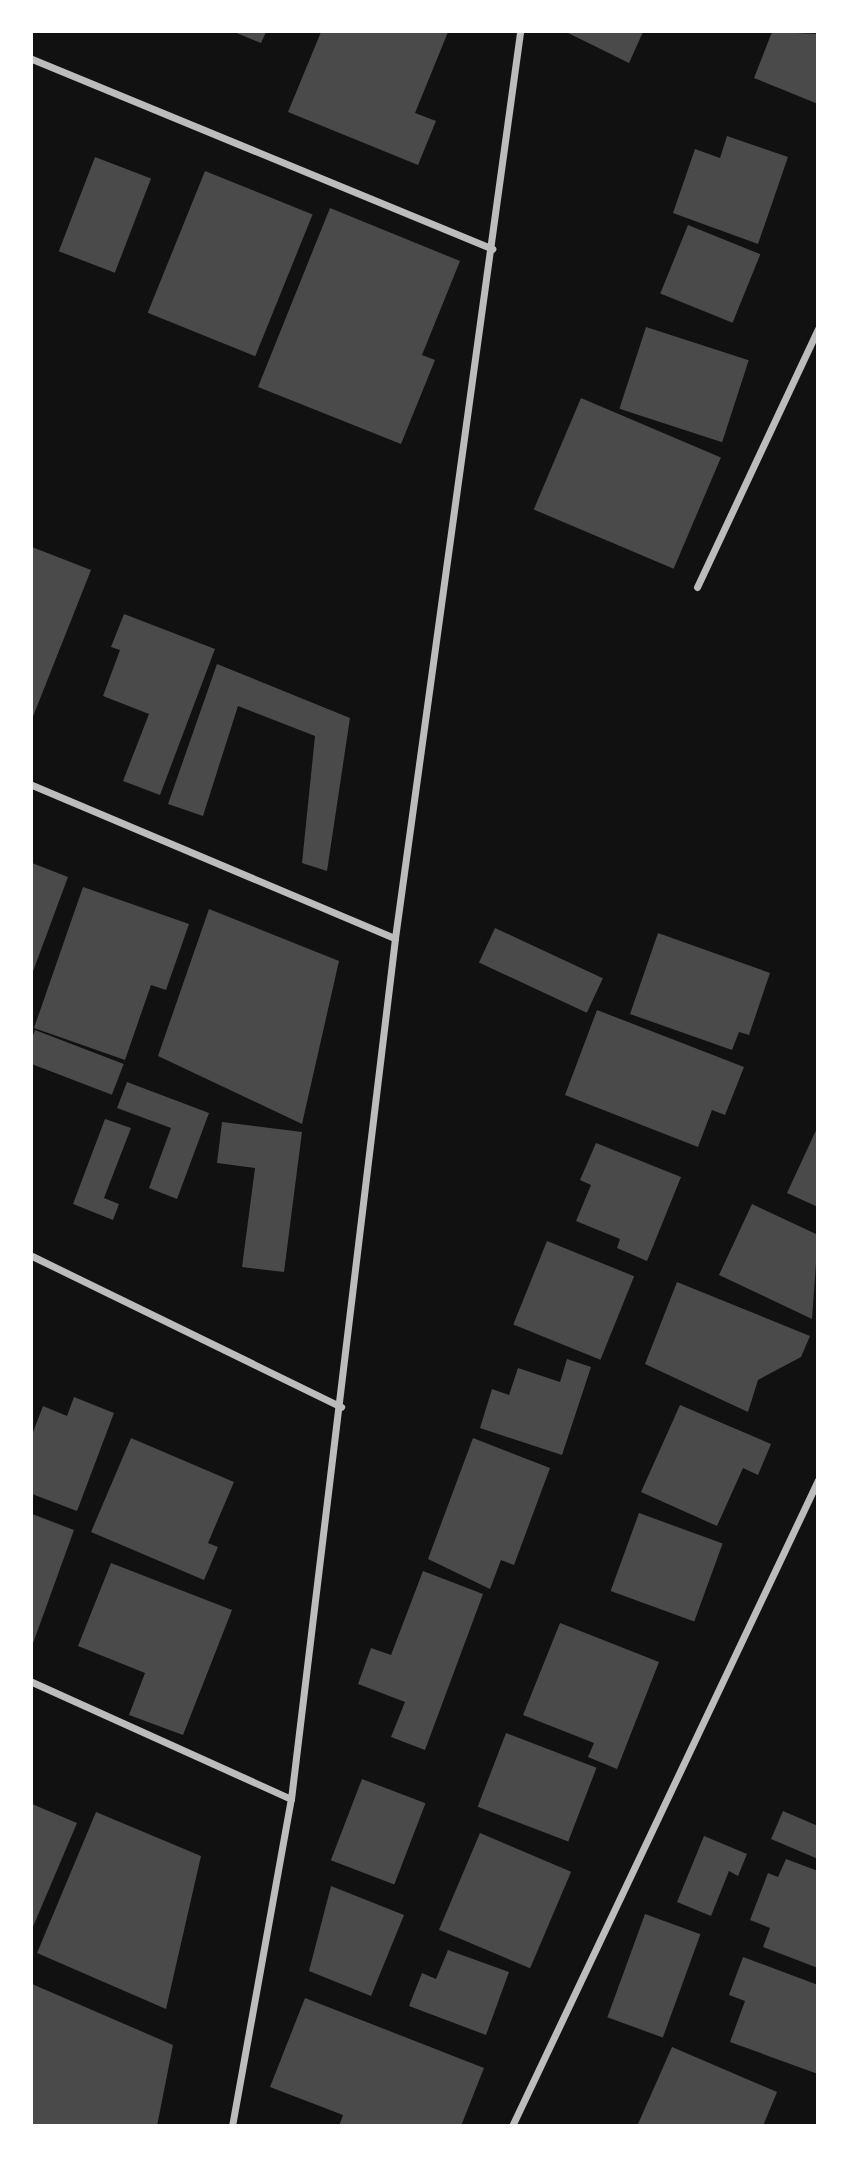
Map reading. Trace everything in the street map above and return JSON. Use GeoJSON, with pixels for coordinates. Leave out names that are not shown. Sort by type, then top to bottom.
{"type":"FeatureCollection","features":[{"type":"Feature","properties":{"kind":"street"},"geometry":{"type":"LineString","coordinates":[[232,2126],[290,1799],[341,1408],[395,938],[520,32]]}},
{"type":"Feature","properties":{"kind":"street"},"geometry":{"type":"LineString","coordinates":[[32,60],[492,249]]}},
{"type":"Feature","properties":{"kind":"street"},"geometry":{"type":"LineString","coordinates":[[697,587],[817,329]]}},
{"type":"Feature","properties":{"kind":"street"},"geometry":{"type":"LineString","coordinates":[[32,786],[395,938]]}},
{"type":"Feature","properties":{"kind":"street"},"geometry":{"type":"LineString","coordinates":[[32,1256],[341,1408]]}},
{"type":"Feature","properties":{"kind":"street"},"geometry":{"type":"LineString","coordinates":[[512,2126],[817,1480]]}},
{"type":"Feature","properties":{"kind":"street"},"geometry":{"type":"LineString","coordinates":[[32,1682],[290,1799]]}},
{"type":"Feature","properties":{"kind":"building"},"geometry":{"type":"Polygon","coordinates":[[[234,32],[266,32],[261,43],[234,32]]]}},
{"type":"Feature","properties":{"kind":"building"},"geometry":{"type":"Polygon","coordinates":[[[321,32],[448,32],[415,113],[436,121],[418,165],[288,112],[321,32]]]}},
{"type":"Feature","properties":{"kind":"building"},"geometry":{"type":"Polygon","coordinates":[[[566,32],[643,32],[629,63],[566,32]]]}},
{"type":"Feature","properties":{"kind":"building"},"geometry":{"type":"Polygon","coordinates":[[[772,32],[818,34],[818,104],[754,78],[772,32]]]}},
{"type":"Feature","properties":{"kind":"building"},"geometry":{"type":"Polygon","coordinates":[[[727,136],[788,157],[758,244],[673,213],[695,149],[720,158],[727,136]]]}},
{"type":"Feature","properties":{"kind":"building"},"geometry":{"type":"Polygon","coordinates":[[[95,157],[151,179],[115,273],[59,251],[95,157]]]}},
{"type":"Feature","properties":{"kind":"building"},"geometry":{"type":"Polygon","coordinates":[[[205,171],[313,214],[255,356],[148,313],[205,171]]]}},
{"type":"Feature","properties":{"kind":"building"},"geometry":{"type":"Polygon","coordinates":[[[330,208],[460,261],[422,355],[435,360],[401,444],[258,387],[330,208]]]}},
{"type":"Feature","properties":{"kind":"building"},"geometry":{"type":"Polygon","coordinates":[[[688,225],[760,254],[733,323],[660,294],[688,225]]]}},
{"type":"Feature","properties":{"kind":"building"},"geometry":{"type":"Polygon","coordinates":[[[646,327],[749,360],[722,442],[619,409],[646,327]]]}},
{"type":"Feature","properties":{"kind":"building"},"geometry":{"type":"Polygon","coordinates":[[[581,398],[721,457],[674,569],[534,509],[581,398]]]}},
{"type":"Feature","properties":{"kind":"building"},"geometry":{"type":"Polygon","coordinates":[[[32,547],[91,570],[32,719],[32,547]]]}},
{"type":"Feature","properties":{"kind":"building"},"geometry":{"type":"Polygon","coordinates":[[[124,614],[215,649],[160,795],[123,781],[149,714],[103,696],[120,650],[111,647],[124,614]]]}},
{"type":"Feature","properties":{"kind":"building"},"geometry":{"type":"Polygon","coordinates":[[[217,664],[350,718],[327,871],[302,863],[315,736],[238,706],[203,816],[168,804],[217,664]]]}},
{"type":"Feature","properties":{"kind":"building"},"geometry":{"type":"Polygon","coordinates":[[[32,863],[68,877],[32,974],[32,863]]]}},
{"type":"Feature","properties":{"kind":"building"},"geometry":{"type":"Polygon","coordinates":[[[83,887],[189,924],[166,990],[151,985],[125,1060],[34,1028],[83,887]]]}},
{"type":"Feature","properties":{"kind":"building"},"geometry":{"type":"Polygon","coordinates":[[[209,909],[339,961],[302,1124],[158,1056],[209,909]]]}},
{"type":"Feature","properties":{"kind":"building"},"geometry":{"type":"Polygon","coordinates":[[[495,928],[603,978],[587,1013],[479,962],[495,928]]]}},
{"type":"Feature","properties":{"kind":"building"},"geometry":{"type":"Polygon","coordinates":[[[658,933],[770,973],[749,1035],[739,1032],[732,1050],[630,1014],[658,933]]]}},
{"type":"Feature","properties":{"kind":"building"},"geometry":{"type":"Polygon","coordinates":[[[597,1010],[744,1067],[725,1115],[712,1110],[698,1147],[565,1095],[597,1010]]]}},
{"type":"Feature","properties":{"kind":"building"},"geometry":{"type":"Polygon","coordinates":[[[35,1030],[124,1064],[112,1095],[32,1064],[32,1038],[35,1030]]]}},
{"type":"Feature","properties":{"kind":"building"},"geometry":{"type":"Polygon","coordinates":[[[127,1082],[209,1113],[177,1199],[149,1188],[171,1128],[117,1108],[127,1082]]]}},
{"type":"Feature","properties":{"kind":"building"},"geometry":{"type":"Polygon","coordinates":[[[105,1119],[131,1128],[104,1198],[119,1204],[113,1220],[73,1204],[105,1119]]]}},
{"type":"Feature","properties":{"kind":"building"},"geometry":{"type":"Polygon","coordinates":[[[222,1122],[302,1132],[284,1272],[242,1267],[255,1168],[217,1163],[222,1122]]]}},
{"type":"Feature","properties":{"kind":"building"},"geometry":{"type":"Polygon","coordinates":[[[818,1126],[818,1207],[787,1193],[818,1126]]]}},
{"type":"Feature","properties":{"kind":"building"},"geometry":{"type":"Polygon","coordinates":[[[596,1143],[681,1177],[647,1261],[617,1248],[620,1239],[576,1221],[591,1185],[580,1180],[596,1143]]]}},
{"type":"Feature","properties":{"kind":"building"},"geometry":{"type":"Polygon","coordinates":[[[752,1204],[818,1235],[812,1319],[719,1275],[752,1204]]]}},
{"type":"Feature","properties":{"kind":"building"},"geometry":{"type":"Polygon","coordinates":[[[547,1241],[634,1276],[600,1360],[513,1324],[547,1241]]]}},
{"type":"Feature","properties":{"kind":"building"},"geometry":{"type":"Polygon","coordinates":[[[677,1282],[810,1336],[801,1357],[758,1380],[748,1412],[645,1364],[677,1282]]]}},
{"type":"Feature","properties":{"kind":"building"},"geometry":{"type":"Polygon","coordinates":[[[567,1359],[591,1367],[562,1455],[480,1428],[492,1389],[509,1395],[518,1368],[560,1382],[567,1359]]]}},
{"type":"Feature","properties":{"kind":"building"},"geometry":{"type":"Polygon","coordinates":[[[74,1397],[114,1413],[77,1511],[32,1494],[32,1435],[43,1406],[67,1416],[74,1397]]]}},
{"type":"Feature","properties":{"kind":"building"},"geometry":{"type":"Polygon","coordinates":[[[680,1405],[771,1444],[758,1475],[743,1468],[717,1526],[641,1492],[680,1405]]]}},
{"type":"Feature","properties":{"kind":"building"},"geometry":{"type":"Polygon","coordinates":[[[131,1438],[234,1482],[208,1543],[218,1547],[204,1580],[91,1532],[131,1438]]]}},
{"type":"Feature","properties":{"kind":"building"},"geometry":{"type":"Polygon","coordinates":[[[473,1438],[550,1468],[514,1565],[501,1560],[490,1589],[428,1559],[473,1438]]]}},
{"type":"Feature","properties":{"kind":"building"},"geometry":{"type":"Polygon","coordinates":[[[639,1513],[723,1543],[694,1621],[611,1591],[639,1513]]]}},
{"type":"Feature","properties":{"kind":"building"},"geometry":{"type":"Polygon","coordinates":[[[32,1514],[74,1530],[32,1646],[32,1514]]]}},
{"type":"Feature","properties":{"kind":"building"},"geometry":{"type":"Polygon","coordinates":[[[111,1563],[232,1610],[183,1735],[129,1715],[145,1673],[78,1646],[111,1563]]]}},
{"type":"Feature","properties":{"kind":"building"},"geometry":{"type":"Polygon","coordinates":[[[423,1571],[483,1594],[425,1750],[391,1737],[405,1702],[358,1684],[371,1648],[391,1655],[423,1571]]]}},
{"type":"Feature","properties":{"kind":"building"},"geometry":{"type":"Polygon","coordinates":[[[560,1623],[659,1662],[617,1769],[588,1757],[594,1743],[523,1715],[560,1623]]]}},
{"type":"Feature","properties":{"kind":"building"},"geometry":{"type":"Polygon","coordinates":[[[506,1733],[597,1768],[568,1842],[478,1807],[506,1733]]]}},
{"type":"Feature","properties":{"kind":"building"},"geometry":{"type":"Polygon","coordinates":[[[362,1779],[425,1803],[394,1885],[331,1860],[362,1779]]]}},
{"type":"Feature","properties":{"kind":"building"},"geometry":{"type":"Polygon","coordinates":[[[32,1804],[77,1823],[32,1929],[32,1804]]]}},
{"type":"Feature","properties":{"kind":"building"},"geometry":{"type":"Polygon","coordinates":[[[783,1811],[818,1826],[818,1859],[771,1839],[783,1811]]]}},
{"type":"Feature","properties":{"kind":"building"},"geometry":{"type":"Polygon","coordinates":[[[96,1812],[201,1856],[166,2009],[37,1953],[96,1812]]]}},
{"type":"Feature","properties":{"kind":"building"},"geometry":{"type":"Polygon","coordinates":[[[480,1833],[571,1872],[530,1968],[439,1930],[480,1833]]]}},
{"type":"Feature","properties":{"kind":"building"},"geometry":{"type":"Polygon","coordinates":[[[704,1836],[747,1854],[738,1876],[729,1871],[711,1916],[677,1902],[704,1836]]]}},
{"type":"Feature","properties":{"kind":"building"},"geometry":{"type":"Polygon","coordinates":[[[786,1859],[818,1871],[818,1968],[763,1947],[770,1928],[750,1920],[768,1873],[778,1877],[786,1859]]]}},
{"type":"Feature","properties":{"kind":"building"},"geometry":{"type":"Polygon","coordinates":[[[331,1886],[404,1915],[371,1996],[309,1971],[331,1886]]]}},
{"type":"Feature","properties":{"kind":"building"},"geometry":{"type":"Polygon","coordinates":[[[645,1914],[700,1934],[663,2038],[607,2017],[645,1914]]]}},
{"type":"Feature","properties":{"kind":"building"},"geometry":{"type":"Polygon","coordinates":[[[448,1950],[509,1972],[486,2035],[409,2006],[422,1973],[436,1979],[448,1950]]]}},
{"type":"Feature","properties":{"kind":"building"},"geometry":{"type":"Polygon","coordinates":[[[743,1957],[818,1985],[818,2074],[730,2042],[745,2001],[729,1995],[743,1957]]]}},
{"type":"Feature","properties":{"kind":"building"},"geometry":{"type":"Polygon","coordinates":[[[32,1984],[173,2045],[157,2126],[32,2126],[32,1984]]]}},
{"type":"Feature","properties":{"kind":"building"},"geometry":{"type":"Polygon","coordinates":[[[305,1998],[484,2068],[461,2126],[339,2126],[343,2115],[270,2087],[305,1998]]]}},
{"type":"Feature","properties":{"kind":"building"},"geometry":{"type":"Polygon","coordinates":[[[672,2047],[777,2092],[763,2126],[638,2124],[672,2047]]]}}]}
